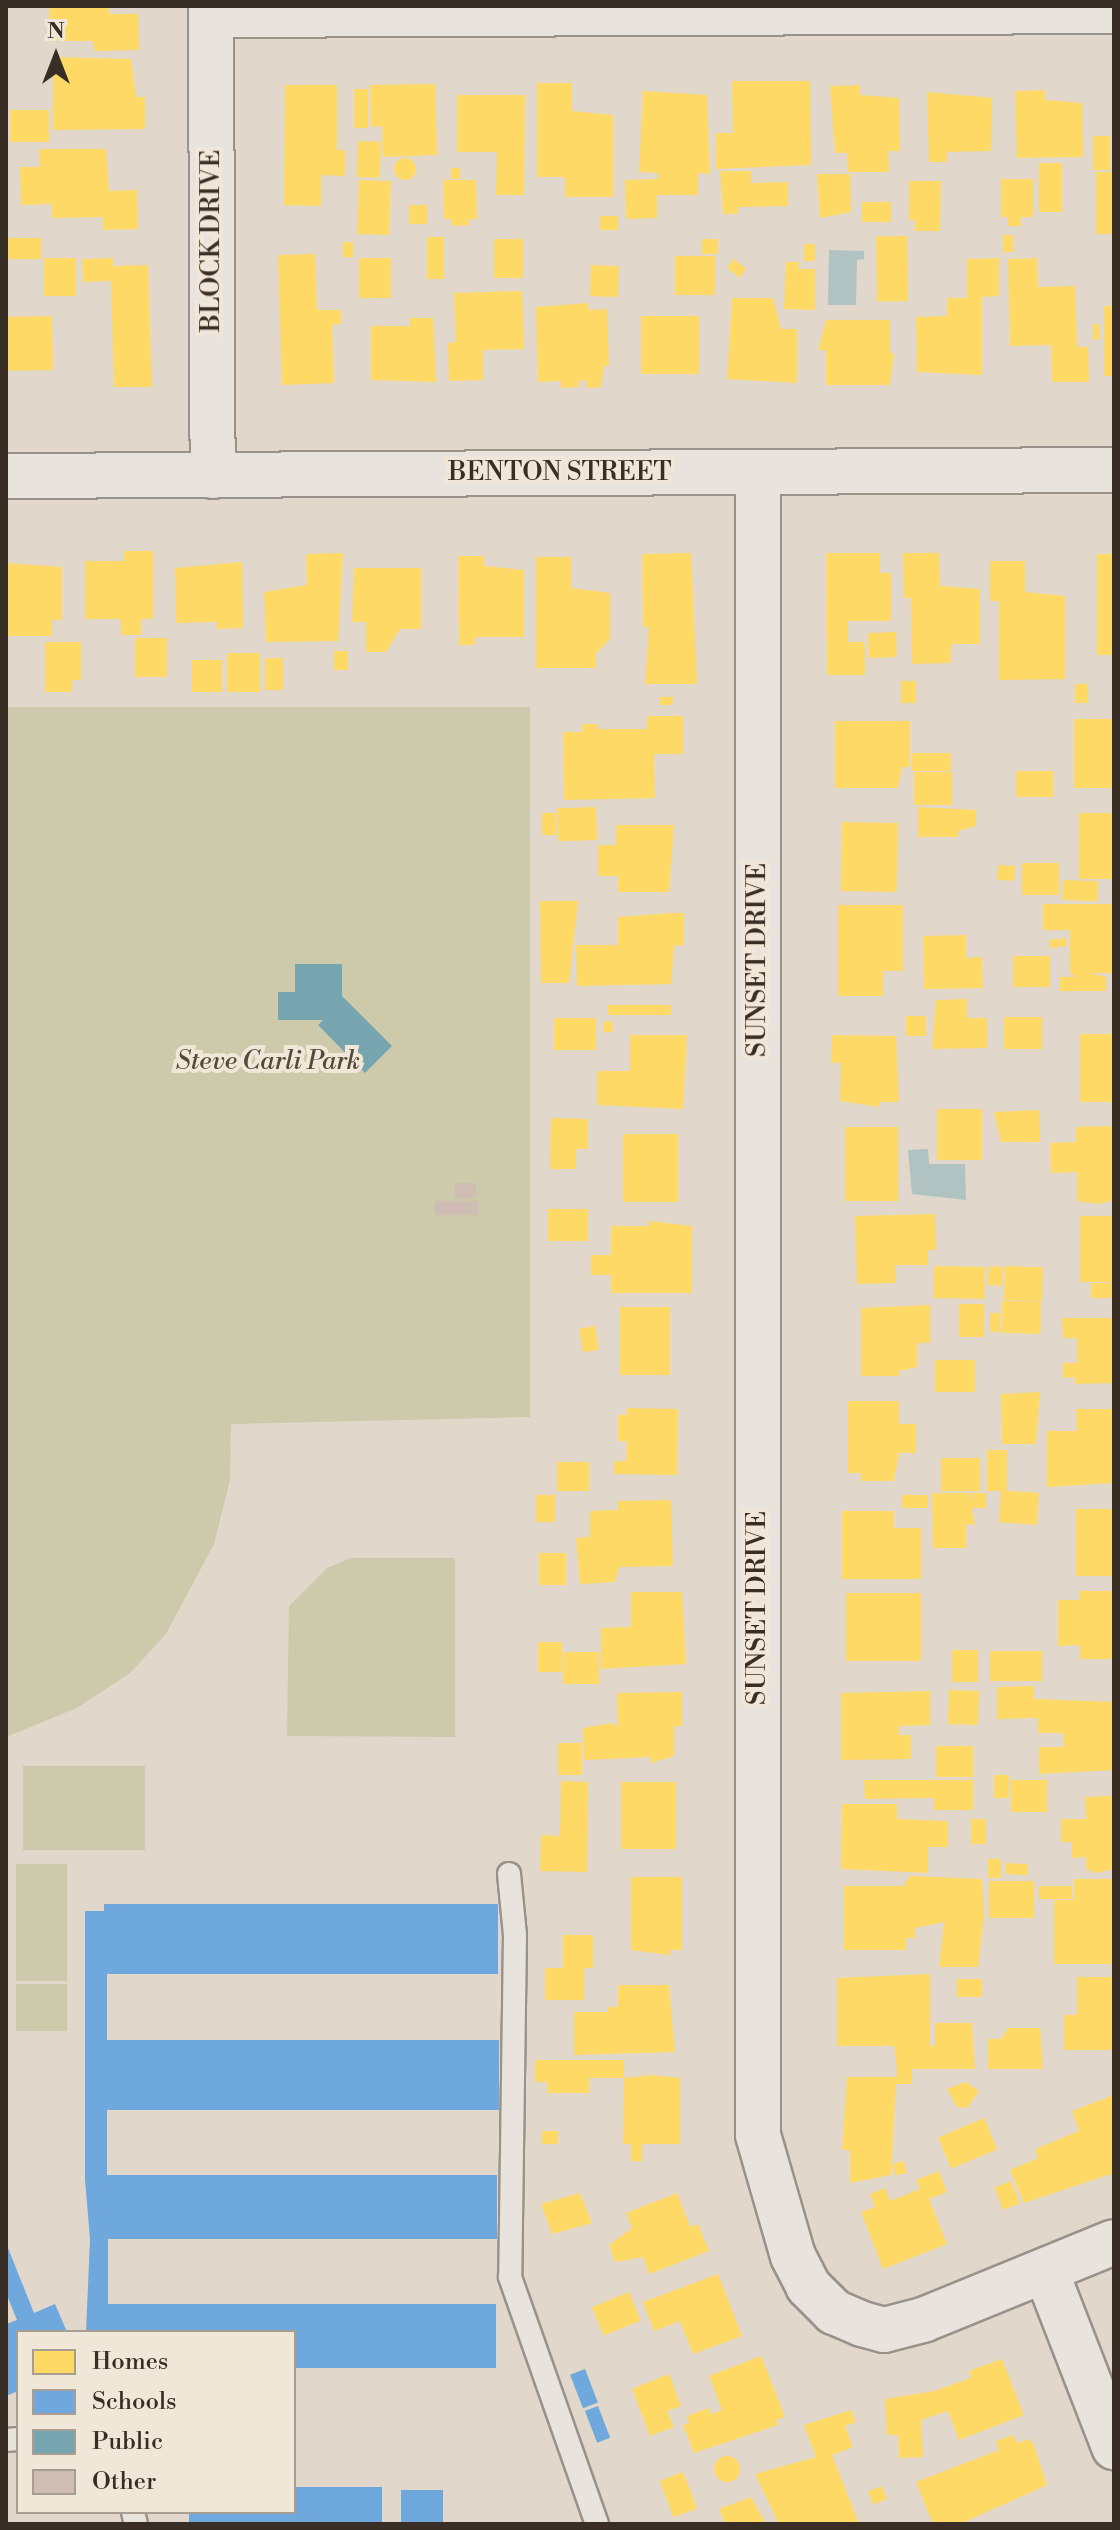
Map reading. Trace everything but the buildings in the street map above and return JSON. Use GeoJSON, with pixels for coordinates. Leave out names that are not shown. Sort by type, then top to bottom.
{"type":"FeatureCollection","features":[{"type":"Feature","properties":{"kind":"street"},"geometry":{"type":"LineString","coordinates":[[211,10],[1114,11]]}},
{"type":"Feature","properties":{"kind":"street","name":"BLOCK DRIVE"},"geometry":{"type":"LineString","coordinates":[[211,10],[213,476]]}},
{"type":"Feature","properties":{"kind":"street","name":"BENTON STREET"},"geometry":{"type":"LineString","coordinates":[[6,476],[1114,470]]}},
{"type":"Feature","properties":{"kind":"street","name":"SUNSET DRIVE"},"geometry":{"type":"LineString","coordinates":[[758,472],[758,2135],[793,2256],[808,2286],[834,2312],[884,2330],[1047,2274],[1114,2242]]}},
{"type":"Feature","properties":{"kind":"street"},"geometry":{"type":"LineString","coordinates":[[1047,2274],[1114,2447]]}},
{"type":"Feature","properties":{"kind":"lane"},"geometry":{"type":"LineString","coordinates":[[509,1874],[515,1935],[510,2277],[597,2524]]}},
{"type":"Feature","properties":{"kind":"green space","name":"Steve Carli Park"},"geometry":{"type":"Polygon","coordinates":[[[6,707],[530,707],[530,1417],[231,1424],[230,1480],[214,1544],[166,1634],[130,1673],[77,1708],[6,1737],[6,707]]]}},
{"type":"Feature","properties":{"kind":"green space"},"geometry":{"type":"Polygon","coordinates":[[[351,1558],[455,1558],[455,1737],[287,1736],[289,1606],[327,1568],[351,1558]]]}},
{"type":"Feature","properties":{"kind":"green space"},"geometry":{"type":"Polygon","coordinates":[[[23,1766],[145,1766],[145,1850],[23,1850],[23,1766]]]}},
{"type":"Feature","properties":{"kind":"green space"},"geometry":{"type":"Polygon","coordinates":[[[16,1864],[67,1864],[67,1981],[16,1981],[16,1864]]]}},
{"type":"Feature","properties":{"kind":"green space"},"geometry":{"type":"Polygon","coordinates":[[[16,1984],[67,1984],[67,2031],[16,2031],[16,1984]]]}},
{"type":"Feature","properties":{"kind":"shaded area"},"geometry":{"type":"Polygon","coordinates":[[[829,250],[864,251],[864,259],[857,260],[856,305],[828,305],[829,250]]]}},
{"type":"Feature","properties":{"kind":"shaded area"},"geometry":{"type":"Polygon","coordinates":[[[928,1149],[929,1164],[965,1164],[966,1200],[912,1194],[908,1150],[928,1149]]]}}]}
